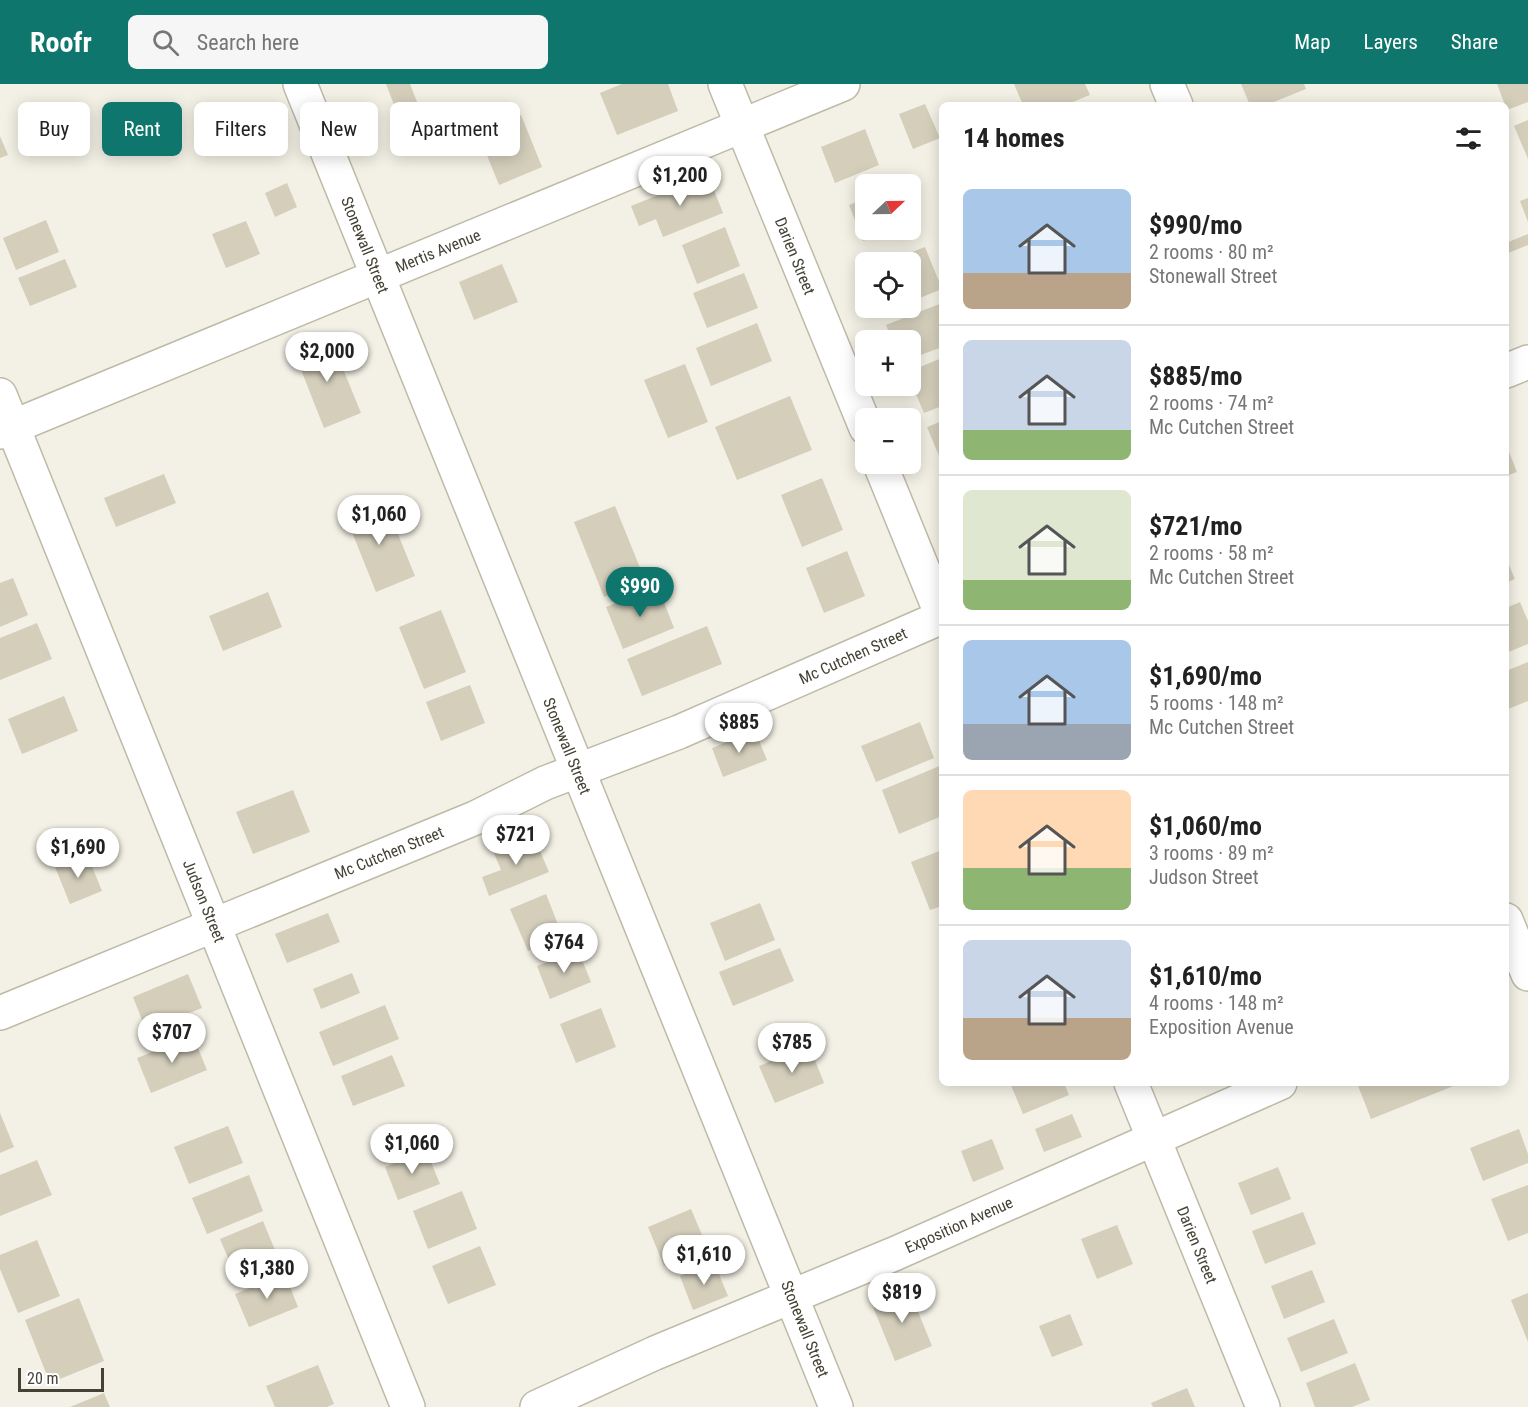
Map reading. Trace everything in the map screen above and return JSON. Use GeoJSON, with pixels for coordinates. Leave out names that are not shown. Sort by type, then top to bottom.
{"type":"FeatureCollection","features":[{"type":"Feature","properties":{"kind":"street","name":"Stonewall Street"},"geometry":{"type":"LineString","coordinates":[[300,84],[836,1407]]}},
{"type":"Feature","properties":{"kind":"street","name":"Darien Street"},"geometry":{"type":"LineString","coordinates":[[725,84],[858,408]]}},
{"type":"Feature","properties":{"kind":"street","name":"Mertis Avenue"},"geometry":{"type":"LineString","coordinates":[[6,430],[843,84]]}},
{"type":"Feature","properties":{"kind":"street"},"geometry":{"type":"LineString","coordinates":[[1167,84],[1175,102]]}},
{"type":"Feature","properties":{"kind":"street"},"geometry":{"type":"LineString","coordinates":[[1509,370],[1528,362]]}},
{"type":"Feature","properties":{"kind":"street","name":"Judson Street"},"geometry":{"type":"LineString","coordinates":[[0,395],[6,430],[214,925],[408,1407]]}},
{"type":"Feature","properties":{"kind":"street"},"geometry":{"type":"LineString","coordinates":[[884,474],[939,609]]}},
{"type":"Feature","properties":{"kind":"street","name":"Mc Cutchen Street"},"geometry":{"type":"LineString","coordinates":[[0,1013],[475,818],[545,783],[679,732],[939,617]]}},
{"type":"Feature","properties":{"kind":"street"},"geometry":{"type":"LineString","coordinates":[[1509,927],[1528,973],[1509,980]]}},
{"type":"Feature","properties":{"kind":"street","name":"Darien Street"},"geometry":{"type":"LineString","coordinates":[[1132,1086],[1263,1407]]}},
{"type":"Feature","properties":{"kind":"street","name":"Exposition Avenue"},"geometry":{"type":"LineString","coordinates":[[537,1407],[655,1353],[1273,1086]]}},
{"type":"Feature","properties":{"kind":"building"},"geometry":{"type":"Polygon","coordinates":[[[386,84],[410,84],[417,102],[393,102],[386,84]]]}},
{"type":"Feature","properties":{"kind":"building"},"geometry":{"type":"Polygon","coordinates":[[[622,84],[668,84],[678,111],[617,135],[600,93],[622,84]]]}},
{"type":"Feature","properties":{"kind":"building"},"geometry":{"type":"Polygon","coordinates":[[[1014,84],[1085,84],[1090,95],[1072,102],[1022,102],[1014,84]]]}},
{"type":"Feature","properties":{"kind":"building"},"geometry":{"type":"Polygon","coordinates":[[[1241,84],[1304,84],[1306,89],[1274,102],[1249,102],[1241,84]]]}},
{"type":"Feature","properties":{"kind":"building"},"geometry":{"type":"Polygon","coordinates":[[[1497,84],[1528,84],[1528,102],[1509,109],[1509,102],[1504,102],[1497,84]]]}},
{"type":"Feature","properties":{"kind":"building"},"geometry":{"type":"Polygon","coordinates":[[[925,104],[939,138],[913,149],[899,114],[925,104]]]}},
{"type":"Feature","properties":{"kind":"building"},"geometry":{"type":"Polygon","coordinates":[[[520,115],[542,167],[499,185],[487,156],[520,156],[520,115]]]}},
{"type":"Feature","properties":{"kind":"building"},"geometry":{"type":"Polygon","coordinates":[[[1528,120],[1528,159],[1514,126],[1528,120]]]}},
{"type":"Feature","properties":{"kind":"building"},"geometry":{"type":"Polygon","coordinates":[[[865,129],[879,165],[835,183],[821,147],[865,129]]]}},
{"type":"Feature","properties":{"kind":"building"},"geometry":{"type":"Polygon","coordinates":[[[0,136],[8,155],[0,158],[0,136]]]}},
{"type":"Feature","properties":{"kind":"building"},"geometry":{"type":"Polygon","coordinates":[[[708,175],[723,213],[663,237],[656,219],[639,226],[631,206],[708,175]]]}},
{"type":"Feature","properties":{"kind":"building"},"geometry":{"type":"Polygon","coordinates":[[[287,183],[297,207],[275,217],[265,193],[287,183]]]}},
{"type":"Feature","properties":{"kind":"building"},"geometry":{"type":"Polygon","coordinates":[[[1528,198],[1528,222],[1520,201],[1528,198]]]}},
{"type":"Feature","properties":{"kind":"building"},"geometry":{"type":"Polygon","coordinates":[[[855,203],[855,220],[849,205],[855,203]]]}},
{"type":"Feature","properties":{"kind":"building"},"geometry":{"type":"Polygon","coordinates":[[[46,220],[59,252],[16,270],[3,238],[46,220]]]}},
{"type":"Feature","properties":{"kind":"building"},"geometry":{"type":"Polygon","coordinates":[[[246,221],[260,254],[226,268],[212,234],[246,221]]]}},
{"type":"Feature","properties":{"kind":"building"},"geometry":{"type":"Polygon","coordinates":[[[725,227],[740,266],[697,284],[682,245],[725,227]]]}},
{"type":"Feature","properties":{"kind":"building"},"geometry":{"type":"Polygon","coordinates":[[[1528,234],[1528,245],[1509,253],[1509,242],[1528,234]]]}},
{"type":"Feature","properties":{"kind":"building"},"geometry":{"type":"Polygon","coordinates":[[[925,247],[939,282],[939,290],[921,298],[921,252],[912,252],[925,247]]]}},
{"type":"Feature","properties":{"kind":"building"},"geometry":{"type":"Polygon","coordinates":[[[65,259],[77,287],[30,306],[18,278],[65,259]]]}},
{"type":"Feature","properties":{"kind":"building"},"geometry":{"type":"Polygon","coordinates":[[[502,264],[518,302],[474,320],[459,282],[502,264]]]}},
{"type":"Feature","properties":{"kind":"building"},"geometry":{"type":"Polygon","coordinates":[[[744,273],[758,308],[707,328],[693,293],[744,273]]]}},
{"type":"Feature","properties":{"kind":"building"},"geometry":{"type":"Polygon","coordinates":[[[939,304],[939,348],[921,355],[921,330],[888,330],[886,325],[904,318],[921,318],[921,311],[939,304]]]}},
{"type":"Feature","properties":{"kind":"building"},"geometry":{"type":"Polygon","coordinates":[[[757,323],[772,361],[711,386],[696,348],[757,323]]]}},
{"type":"Feature","properties":{"kind":"building"},"geometry":{"type":"Polygon","coordinates":[[[330,337],[361,413],[324,428],[294,352],[330,337]]]}},
{"type":"Feature","properties":{"kind":"building"},"geometry":{"type":"Polygon","coordinates":[[[939,359],[939,407],[924,413],[917,396],[921,396],[921,367],[939,359]]]}},
{"type":"Feature","properties":{"kind":"building"},"geometry":{"type":"Polygon","coordinates":[[[685,364],[708,422],[668,438],[644,380],[685,364]]]}},
{"type":"Feature","properties":{"kind":"building"},"geometry":{"type":"Polygon","coordinates":[[[790,396],[812,450],[737,480],[715,427],[790,396]]]}},
{"type":"Feature","properties":{"kind":"building"},"geometry":{"type":"Polygon","coordinates":[[[939,422],[939,456],[927,427],[939,422]]]}},
{"type":"Feature","properties":{"kind":"building"},"geometry":{"type":"Polygon","coordinates":[[[1509,452],[1517,472],[1509,475],[1509,452]]]}},
{"type":"Feature","properties":{"kind":"building"},"geometry":{"type":"Polygon","coordinates":[[[164,474],[176,503],[116,527],[104,498],[164,474]]]}},
{"type":"Feature","properties":{"kind":"building"},"geometry":{"type":"Polygon","coordinates":[[[822,478],[843,530],[802,547],[781,495],[822,478]]]}},
{"type":"Feature","properties":{"kind":"building"},"geometry":{"type":"Polygon","coordinates":[[[365,498],[374,518],[389,512],[415,576],[376,592],[342,507],[365,498]]]}},
{"type":"Feature","properties":{"kind":"building"},"geometry":{"type":"Polygon","coordinates":[[[615,506],[645,580],[604,597],[574,522],[615,506]]]}},
{"type":"Feature","properties":{"kind":"building"},"geometry":{"type":"Polygon","coordinates":[[[847,551],[865,596],[824,613],[806,568],[847,551]]]}},
{"type":"Feature","properties":{"kind":"building"},"geometry":{"type":"Polygon","coordinates":[[[1509,565],[1515,579],[1509,582],[1509,565]]]}},
{"type":"Feature","properties":{"kind":"building"},"geometry":{"type":"Polygon","coordinates":[[[13,578],[28,615],[0,627],[0,583],[13,578]]]}},
{"type":"Feature","properties":{"kind":"building"},"geometry":{"type":"Polygon","coordinates":[[[658,587],[674,628],[623,649],[606,607],[658,587]]]}},
{"type":"Feature","properties":{"kind":"building"},"geometry":{"type":"Polygon","coordinates":[[[268,592],[282,627],[223,651],[209,616],[268,592]]]}},
{"type":"Feature","properties":{"kind":"building"},"geometry":{"type":"Polygon","coordinates":[[[1520,602],[1528,621],[1528,644],[1509,652],[1509,607],[1520,602]]]}},
{"type":"Feature","properties":{"kind":"building"},"geometry":{"type":"Polygon","coordinates":[[[441,610],[466,672],[424,689],[399,627],[441,610]]]}},
{"type":"Feature","properties":{"kind":"building"},"geometry":{"type":"Polygon","coordinates":[[[37,623],[52,659],[0,680],[0,638],[37,623]]]}},
{"type":"Feature","properties":{"kind":"building"},"geometry":{"type":"Polygon","coordinates":[[[707,626],[722,664],[642,696],[627,659],[707,626]]]}},
{"type":"Feature","properties":{"kind":"building"},"geometry":{"type":"Polygon","coordinates":[[[1528,662],[1528,701],[1509,709],[1509,670],[1528,662]]]}},
{"type":"Feature","properties":{"kind":"building"},"geometry":{"type":"Polygon","coordinates":[[[470,685],[485,723],[441,741],[426,702],[470,685]]]}},
{"type":"Feature","properties":{"kind":"building"},"geometry":{"type":"Polygon","coordinates":[[[64,696],[78,731],[22,754],[8,719],[64,696]]]}},
{"type":"Feature","properties":{"kind":"building"},"geometry":{"type":"Polygon","coordinates":[[[920,722],[934,758],[876,782],[861,746],[920,722]]]}},
{"type":"Feature","properties":{"kind":"building"},"geometry":{"type":"Polygon","coordinates":[[[755,731],[767,760],[723,777],[712,748],[755,731]]]}},
{"type":"Feature","properties":{"kind":"building"},"geometry":{"type":"Polygon","coordinates":[[[939,766],[939,817],[899,834],[882,790],[939,766]]]}},
{"type":"Feature","properties":{"kind":"building"},"geometry":{"type":"Polygon","coordinates":[[[293,790],[310,832],[253,854],[236,812],[293,790]]]}},
{"type":"Feature","properties":{"kind":"building"},"geometry":{"type":"Polygon","coordinates":[[[533,835],[549,872],[489,896],[482,877],[501,870],[493,851],[533,835]]]}},
{"type":"Feature","properties":{"kind":"building"},"geometry":{"type":"Polygon","coordinates":[[[939,851],[939,907],[930,910],[911,862],[939,851]]]}},
{"type":"Feature","properties":{"kind":"building"},"geometry":{"type":"Polygon","coordinates":[[[87,854],[102,891],[70,904],[55,867],[87,854]]]}},
{"type":"Feature","properties":{"kind":"building"},"geometry":{"type":"Polygon","coordinates":[[[546,894],[563,937],[528,951],[510,909],[546,894]]]}},
{"type":"Feature","properties":{"kind":"building"},"geometry":{"type":"Polygon","coordinates":[[[760,903],[775,940],[725,961],[710,923],[760,903]]]}},
{"type":"Feature","properties":{"kind":"building"},"geometry":{"type":"Polygon","coordinates":[[[328,913],[340,942],[287,963],[275,934],[328,913]]]}},
{"type":"Feature","properties":{"kind":"building"},"geometry":{"type":"Polygon","coordinates":[[[780,948],[794,981],[733,1006],[719,972],[780,948]]]}},
{"type":"Feature","properties":{"kind":"building"},"geometry":{"type":"Polygon","coordinates":[[[578,950],[591,982],[550,999],[537,966],[578,950]]]}},
{"type":"Feature","properties":{"kind":"building"},"geometry":{"type":"Polygon","coordinates":[[[352,973],[360,993],[321,1009],[313,989],[352,973]]]}},
{"type":"Feature","properties":{"kind":"building"},"geometry":{"type":"Polygon","coordinates":[[[188,974],[202,1008],[146,1030],[133,997],[188,974]]]}},
{"type":"Feature","properties":{"kind":"building"},"geometry":{"type":"Polygon","coordinates":[[[385,1005],[399,1039],[333,1066],[319,1032],[385,1005]]]}},
{"type":"Feature","properties":{"kind":"building"},"geometry":{"type":"Polygon","coordinates":[[[601,1008],[616,1047],[576,1063],[560,1024],[601,1008]]]}},
{"type":"Feature","properties":{"kind":"building"},"geometry":{"type":"Polygon","coordinates":[[[193,1036],[207,1070],[151,1093],[137,1058],[193,1036]]]}},
{"type":"Feature","properties":{"kind":"building"},"geometry":{"type":"Polygon","coordinates":[[[809,1045],[824,1083],[775,1103],[759,1066],[809,1045]]]}},
{"type":"Feature","properties":{"kind":"building"},"geometry":{"type":"Polygon","coordinates":[[[392,1055],[405,1086],[353,1106],[341,1076],[392,1055]]]}},
{"type":"Feature","properties":{"kind":"building"},"geometry":{"type":"Polygon","coordinates":[[[1011,1086],[1065,1086],[1069,1095],[1023,1114],[1011,1086]]]}},
{"type":"Feature","properties":{"kind":"building"},"geometry":{"type":"Polygon","coordinates":[[[1358,1086],[1454,1086],[1371,1119],[1358,1086]]]}},
{"type":"Feature","properties":{"kind":"building"},"geometry":{"type":"Polygon","coordinates":[[[0,1113],[14,1147],[0,1153],[0,1113]]]}},
{"type":"Feature","properties":{"kind":"building"},"geometry":{"type":"Polygon","coordinates":[[[1072,1114],[1082,1137],[1044,1152],[1035,1129],[1072,1114]]]}},
{"type":"Feature","properties":{"kind":"building"},"geometry":{"type":"Polygon","coordinates":[[[228,1126],[243,1163],[189,1184],[174,1147],[228,1126]]]}},
{"type":"Feature","properties":{"kind":"building"},"geometry":{"type":"Polygon","coordinates":[[[1519,1129],[1528,1154],[1528,1163],[1483,1181],[1470,1148],[1519,1129]]]}},
{"type":"Feature","properties":{"kind":"building"},"geometry":{"type":"Polygon","coordinates":[[[992,1139],[1004,1169],[973,1182],[961,1151],[992,1139]]]}},
{"type":"Feature","properties":{"kind":"building"},"geometry":{"type":"Polygon","coordinates":[[[426,1150],[440,1184],[398,1200],[385,1167],[426,1150]]]}},
{"type":"Feature","properties":{"kind":"building"},"geometry":{"type":"Polygon","coordinates":[[[37,1160],[52,1195],[0,1216],[0,1175],[37,1160]]]}},
{"type":"Feature","properties":{"kind":"building"},"geometry":{"type":"Polygon","coordinates":[[[1278,1167],[1291,1199],[1251,1215],[1238,1183],[1278,1167]]]}},
{"type":"Feature","properties":{"kind":"building"},"geometry":{"type":"Polygon","coordinates":[[[249,1175],[263,1211],[207,1234],[192,1198],[249,1175]]]}},
{"type":"Feature","properties":{"kind":"building"},"geometry":{"type":"Polygon","coordinates":[[[1528,1185],[1528,1233],[1508,1241],[1491,1199],[1528,1185]]]}},
{"type":"Feature","properties":{"kind":"building"},"geometry":{"type":"Polygon","coordinates":[[[462,1191],[477,1229],[428,1249],[413,1211],[462,1191]]]}},
{"type":"Feature","properties":{"kind":"building"},"geometry":{"type":"Polygon","coordinates":[[[691,1209],[708,1249],[664,1266],[648,1227],[691,1209]]]}},
{"type":"Feature","properties":{"kind":"building"},"geometry":{"type":"Polygon","coordinates":[[[1303,1212],[1316,1244],[1265,1264],[1252,1231],[1303,1212]]]}},
{"type":"Feature","properties":{"kind":"building"},"geometry":{"type":"Polygon","coordinates":[[[263,1221],[279,1260],[236,1277],[220,1239],[263,1221]]]}},
{"type":"Feature","properties":{"kind":"building"},"geometry":{"type":"Polygon","coordinates":[[[1117,1225],[1133,1264],[1097,1279],[1081,1239],[1117,1225]]]}},
{"type":"Feature","properties":{"kind":"building"},"geometry":{"type":"Polygon","coordinates":[[[37,1240],[60,1296],[18,1313],[0,1269],[0,1255],[37,1240]]]}},
{"type":"Feature","properties":{"kind":"building"},"geometry":{"type":"Polygon","coordinates":[[[480,1246],[496,1285],[448,1304],[432,1266],[480,1246]]]}},
{"type":"Feature","properties":{"kind":"building"},"geometry":{"type":"Polygon","coordinates":[[[714,1262],[728,1296],[693,1310],[680,1276],[714,1262]]]}},
{"type":"Feature","properties":{"kind":"building"},"geometry":{"type":"Polygon","coordinates":[[[1312,1270],[1325,1302],[1284,1319],[1271,1286],[1312,1270]]]}},
{"type":"Feature","properties":{"kind":"building"},"geometry":{"type":"Polygon","coordinates":[[[285,1274],[298,1307],[249,1327],[235,1294],[285,1274]]]}},
{"type":"Feature","properties":{"kind":"building"},"geometry":{"type":"Polygon","coordinates":[[[908,1287],[932,1346],[895,1361],[871,1302],[908,1287]]]}},
{"type":"Feature","properties":{"kind":"building"},"geometry":{"type":"Polygon","coordinates":[[[1528,1293],[1528,1342],[1511,1300],[1528,1293]]]}},
{"type":"Feature","properties":{"kind":"building"},"geometry":{"type":"Polygon","coordinates":[[[79,1298],[104,1361],[50,1383],[25,1320],[79,1298]]]}},
{"type":"Feature","properties":{"kind":"building"},"geometry":{"type":"Polygon","coordinates":[[[1070,1314],[1083,1345],[1052,1357],[1039,1326],[1070,1314]]]}},
{"type":"Feature","properties":{"kind":"building"},"geometry":{"type":"Polygon","coordinates":[[[1334,1319],[1348,1353],[1301,1372],[1287,1338],[1334,1319]]]}},
{"type":"Feature","properties":{"kind":"building"},"geometry":{"type":"Polygon","coordinates":[[[1355,1363],[1370,1400],[1352,1407],[1315,1407],[1306,1383],[1355,1363]]]}},
{"type":"Feature","properties":{"kind":"building"},"geometry":{"type":"Polygon","coordinates":[[[318,1365],[334,1404],[327,1407],[275,1407],[266,1386],[318,1365]]]}},
{"type":"Feature","properties":{"kind":"building"},"geometry":{"type":"Polygon","coordinates":[[[1187,1388],[1195,1407],[1153,1407],[1151,1403],[1187,1388]]]}},
{"type":"Feature","properties":{"kind":"building"},"geometry":{"type":"Polygon","coordinates":[[[104,1393],[110,1407],[70,1407],[104,1393]]]}}]}
